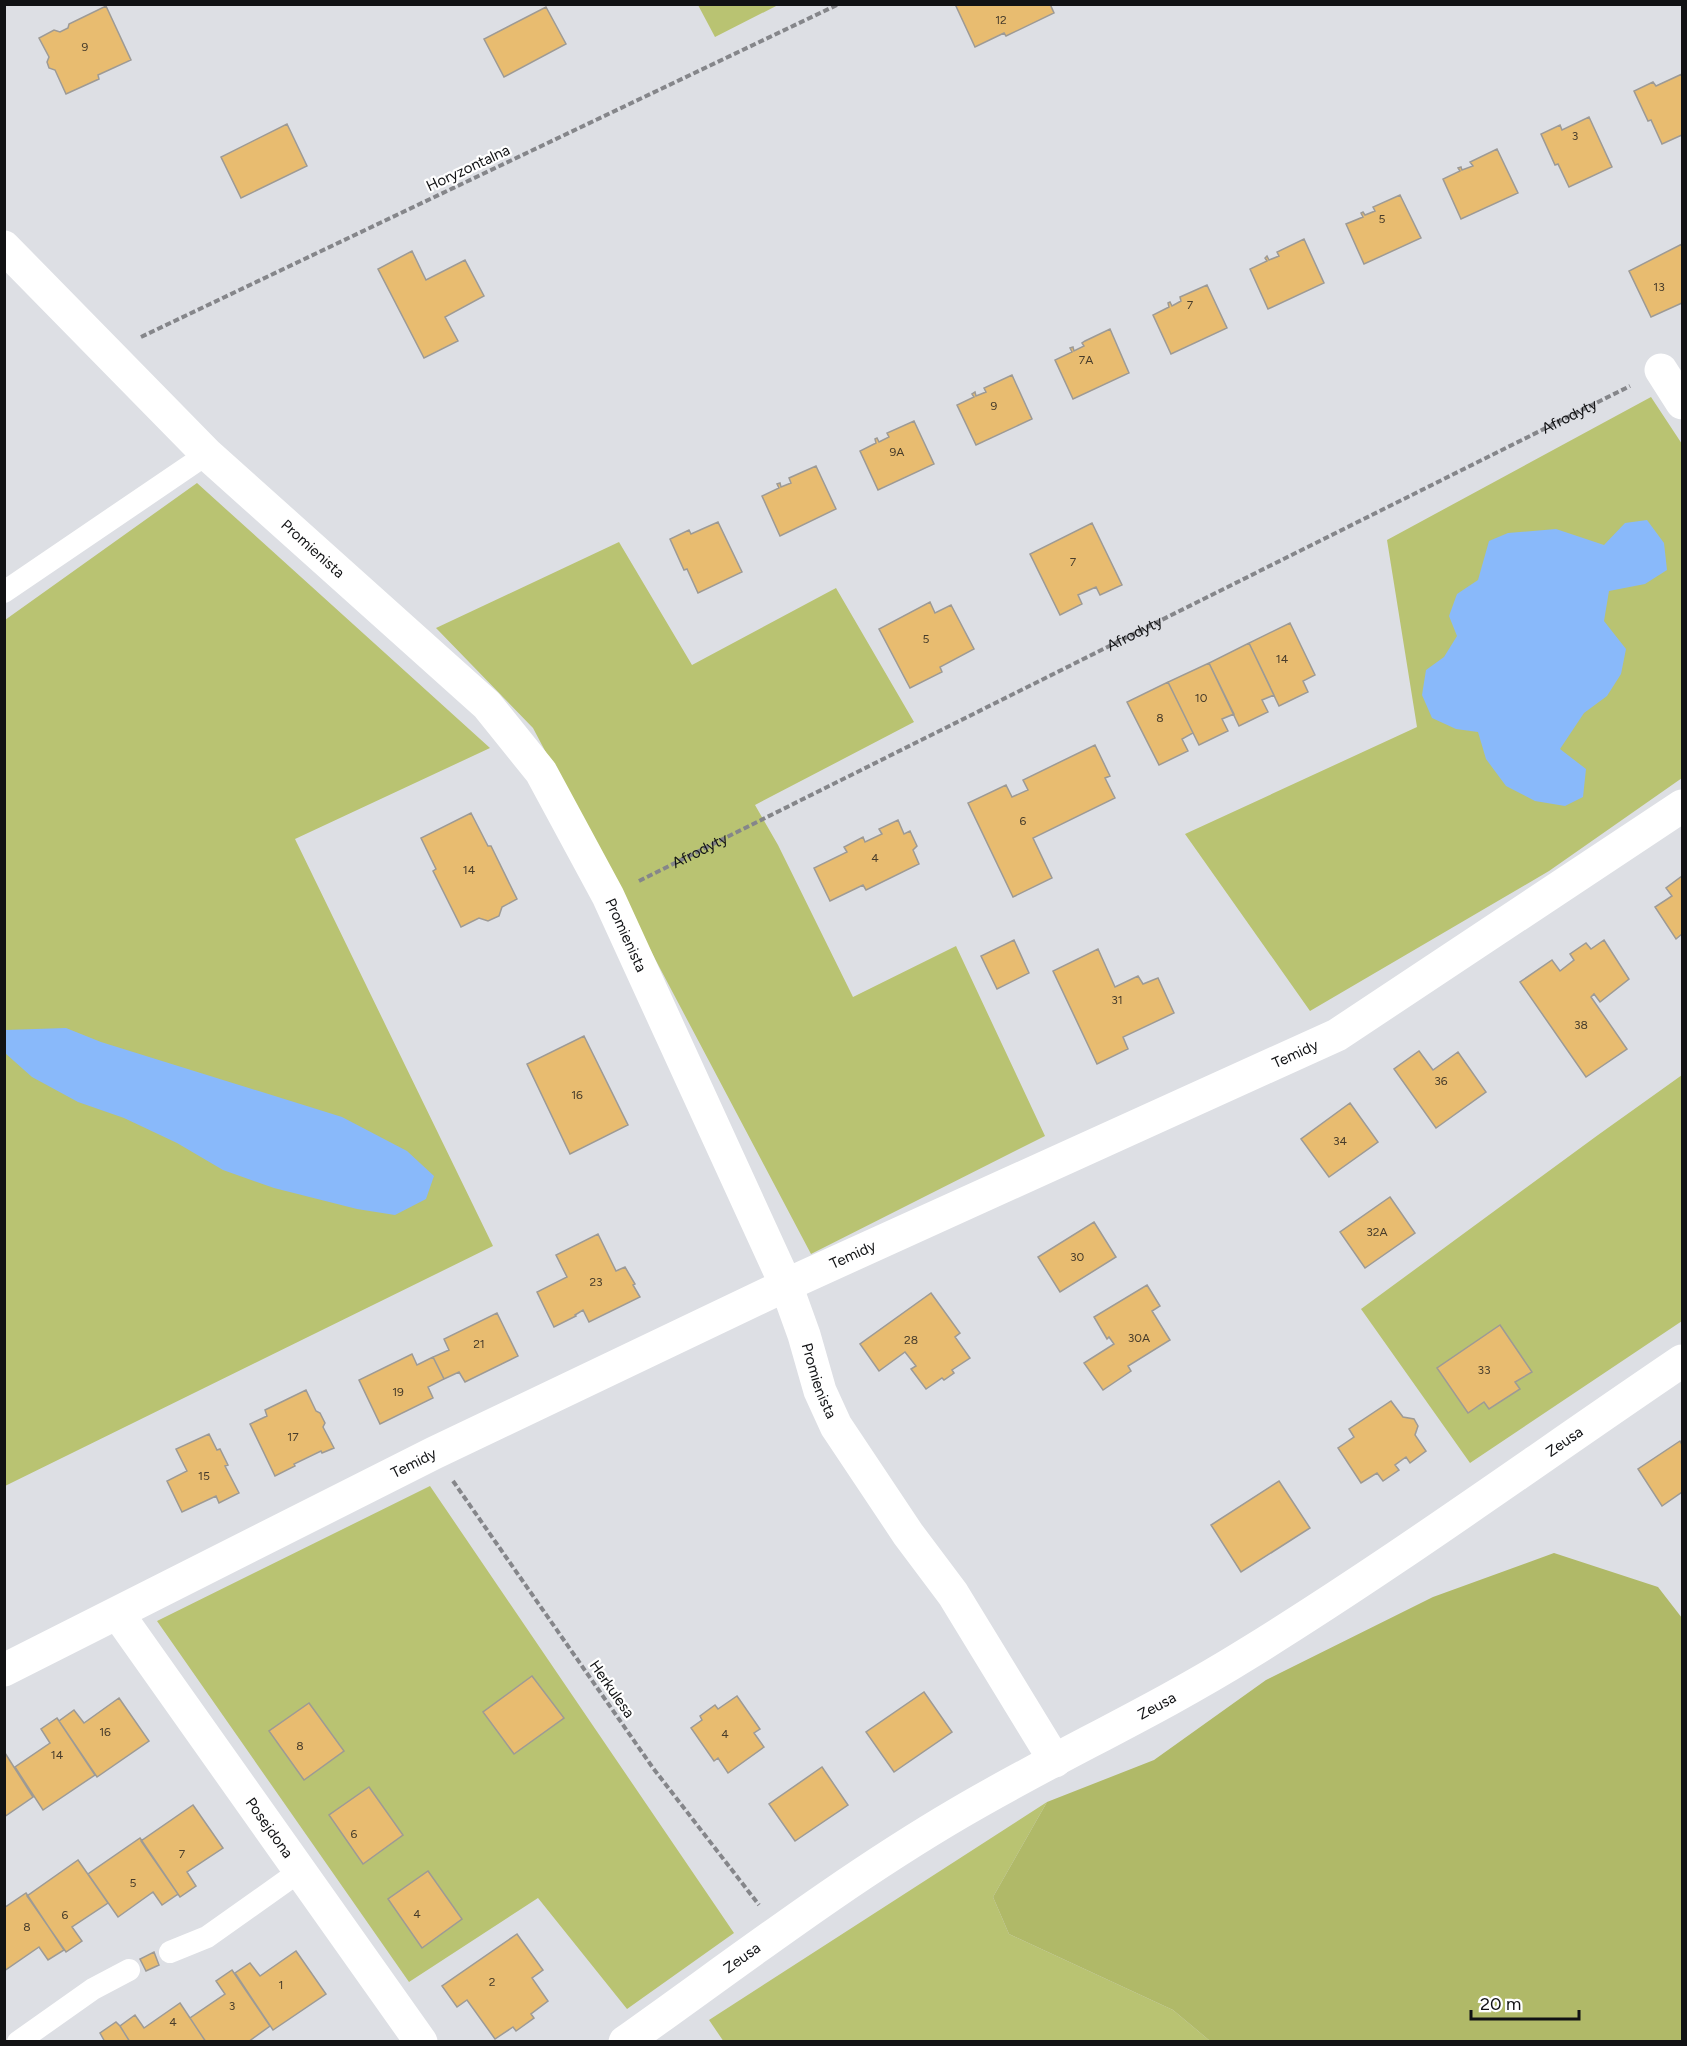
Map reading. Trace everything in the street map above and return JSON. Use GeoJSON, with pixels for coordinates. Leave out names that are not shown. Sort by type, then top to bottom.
{"type":"FeatureCollection","features":[{"type":"Feature","properties":{"kind":"street","name":"Promienista"},"geometry":{"type":"LineString","coordinates":[[4,247],[207,454],[487,705],[541,772],[608,896],[786,1285],[804,1335],[820,1392],[836,1426],[909,1534],[953,1594],[1055,1761]]}},
{"type":"Feature","properties":{"kind":"street"},"geometry":{"type":"LineString","coordinates":[[1661,370],[1683,403]]}},
{"type":"Feature","properties":{"kind":"street","name":"Temidy"},"geometry":{"type":"LineString","coordinates":[[4,1670],[434,1453],[786,1285],[1337,1035],[1683,806]]}},
{"type":"Feature","properties":{"kind":"street","name":"Zeusa"},"geometry":{"type":"LineString","coordinates":[[625,2042],[851,1882],[932,1829],[1171,1699],[1298,1622],[1683,1361]]}},
{"type":"Feature","properties":{"kind":"street","name":"Posejdona"},"geometry":{"type":"LineString","coordinates":[[118,1614],[421,2042]]}},
{"type":"Feature","properties":{"kind":"lane"},"geometry":{"type":"LineString","coordinates":[[4,592],[207,454]]}},
{"type":"Feature","properties":{"kind":"lane"},"geometry":{"type":"LineString","coordinates":[[170,1952],[207,1937],[300,1871]]}},
{"type":"Feature","properties":{"kind":"lane"},"geometry":{"type":"LineString","coordinates":[[18,2042],[93,1989],[129,1970]]}},
{"type":"Feature","properties":{"kind":"path","name":"Horyzontalna"},"geometry":{"type":"LineString","coordinates":[[107,353],[839,4]]}},
{"type":"Feature","properties":{"kind":"path","name":"Afrodyty"},"geometry":{"type":"LineString","coordinates":[[608,896],[1661,370]]}},
{"type":"Feature","properties":{"kind":"path","name":"Herkulesa"},"geometry":{"type":"LineString","coordinates":[[434,1453],[653,1768],[752,1894],[778,1933]]}},
{"type":"Feature","properties":{"kind":"green space"},"geometry":{"type":"Polygon","coordinates":[[[698,5],[778,5],[715,37],[698,5]]]}},
{"type":"Feature","properties":{"kind":"green space"},"geometry":{"type":"Polygon","coordinates":[[[1651,397],[1682,444],[1682,778],[1549,871],[1310,1011],[1185,834],[1417,727],[1387,540],[1651,397]]]}},
{"type":"Feature","properties":{"kind":"green space"},"geometry":{"type":"Polygon","coordinates":[[[197,483],[490,748],[295,839],[493,1246],[5,1486],[5,620],[197,483]]]}},
{"type":"Feature","properties":{"kind":"green space"},"geometry":{"type":"Polygon","coordinates":[[[619,542],[692,665],[836,588],[914,722],[755,805],[778,845],[853,997],[956,946],[1045,1136],[811,1254],[533,728],[436,628],[619,542]]]}},
{"type":"Feature","properties":{"kind":"green space"},"geometry":{"type":"Polygon","coordinates":[[[1682,1075],[1682,1321],[1470,1463],[1361,1309],[1682,1075]]]}},
{"type":"Feature","properties":{"kind":"green space"},"geometry":{"type":"Polygon","coordinates":[[[430,1486],[734,1933],[627,2009],[538,1898],[409,1982],[157,1621],[430,1486]]]}},
{"type":"Feature","properties":{"kind":"green space"},"geometry":{"type":"Polygon","coordinates":[[[1554,1553],[1658,1587],[1682,1618],[1682,2041],[1210,2041],[1173,2010],[1009,1934],[993,1897],[1047,1802],[1154,1760],[1266,1680],[1433,1597],[1554,1553]]]}},
{"type":"Feature","properties":{"kind":"green space"},"geometry":{"type":"Polygon","coordinates":[[[1047,1802],[993,1897],[1009,1934],[1173,2010],[1210,2041],[724,2042],[709,2020],[1047,1802]]]}},
{"type":"Feature","properties":{"kind":"water"},"geometry":{"type":"Polygon","coordinates":[[[1647,520],[1664,543],[1667,570],[1645,584],[1609,591],[1604,621],[1626,649],[1621,674],[1607,696],[1584,713],[1560,749],[1586,769],[1583,797],[1565,806],[1535,801],[1506,786],[1486,759],[1478,732],[1456,729],[1432,718],[1422,695],[1426,670],[1444,657],[1457,636],[1449,616],[1457,594],[1478,580],[1489,541],[1508,533],[1556,529],[1604,545],[1625,523],[1647,520]]]}},
{"type":"Feature","properties":{"kind":"water"},"geometry":{"type":"Polygon","coordinates":[[[66,1028],[101,1042],[342,1117],[407,1151],[434,1176],[426,1199],[395,1215],[357,1209],[274,1188],[223,1170],[177,1143],[124,1118],[78,1102],[32,1077],[5,1053],[5,1030],[66,1028]]]}},
{"type":"Feature","properties":{"kind":"building"},"geometry":{"type":"Polygon","coordinates":[[[955,4],[1050,4],[1054,13],[1006,36],[1004,33],[975,47],[955,4]]]}},
{"type":"Feature","properties":{"kind":"building"},"geometry":{"type":"Polygon","coordinates":[[[106,6],[131,60],[98,75],[99,79],[66,94],[55,70],[49,68],[47,62],[49,57],[39,38],[54,30],[60,32],[68,28],[69,24],[106,6]]]}},
{"type":"Feature","properties":{"kind":"building"},"geometry":{"type":"Polygon","coordinates":[[[546,7],[566,44],[504,77],[484,39],[546,7]]]}},
{"type":"Feature","properties":{"kind":"building"},"geometry":{"type":"Polygon","coordinates":[[[1682,74],[1682,135],[1662,144],[1634,91],[1653,82],[1656,86],[1682,74]]]}},
{"type":"Feature","properties":{"kind":"building"},"geometry":{"type":"Polygon","coordinates":[[[1589,117],[1612,167],[1569,187],[1558,164],[1555,165],[1541,134],[1560,125],[1562,130],[1589,117]]]}},
{"type":"Feature","properties":{"kind":"building"},"geometry":{"type":"Polygon","coordinates":[[[287,124],[307,166],[241,198],[221,157],[287,124]]]}},
{"type":"Feature","properties":{"kind":"building"},"geometry":{"type":"Polygon","coordinates":[[[1497,149],[1518,193],[1461,219],[1443,179],[1460,171],[1458,168],[1461,167],[1462,170],[1473,166],[1470,162],[1497,149]]]}},
{"type":"Feature","properties":{"kind":"building"},"geometry":{"type":"Polygon","coordinates":[[[1400,195],[1421,238],[1364,264],[1346,224],[1363,217],[1361,213],[1365,215],[1375,211],[1373,207],[1400,195]]]}},
{"type":"Feature","properties":{"kind":"building"},"geometry":{"type":"Polygon","coordinates":[[[1304,239],[1324,283],[1268,309],[1250,269],[1267,261],[1265,258],[1267,256],[1269,260],[1279,256],[1277,252],[1304,239]]]}},
{"type":"Feature","properties":{"kind":"building"},"geometry":{"type":"Polygon","coordinates":[[[1682,244],[1682,303],[1651,317],[1629,271],[1682,244]]]}},
{"type":"Feature","properties":{"kind":"building"},"geometry":{"type":"Polygon","coordinates":[[[412,251],[426,280],[465,260],[484,296],[445,317],[458,341],[424,358],[378,269],[412,251]]]}},
{"type":"Feature","properties":{"kind":"building"},"geometry":{"type":"Polygon","coordinates":[[[1207,285],[1227,328],[1171,354],[1153,315],[1169,307],[1168,303],[1170,302],[1172,306],[1181,301],[1180,297],[1207,285]]]}},
{"type":"Feature","properties":{"kind":"building"},"geometry":{"type":"Polygon","coordinates":[[[1110,329],[1129,373],[1073,399],[1055,360],[1072,352],[1070,348],[1073,347],[1074,351],[1084,346],[1082,343],[1085,341],[1110,329]]]}},
{"type":"Feature","properties":{"kind":"building"},"geometry":{"type":"Polygon","coordinates":[[[1012,375],[1032,419],[976,445],[957,405],[974,397],[972,394],[975,392],[976,396],[986,392],[984,388],[1012,375]]]}},
{"type":"Feature","properties":{"kind":"building"},"geometry":{"type":"Polygon","coordinates":[[[914,421],[934,464],[878,490],[860,451],[876,443],[875,439],[877,438],[879,442],[889,437],[887,433],[914,421]]]}},
{"type":"Feature","properties":{"kind":"building"},"geometry":{"type":"Polygon","coordinates":[[[816,466],[836,509],[780,536],[762,496],[779,488],[777,484],[780,483],[781,487],[791,483],[789,478],[816,466]]]}},
{"type":"Feature","properties":{"kind":"building"},"geometry":{"type":"Polygon","coordinates":[[[718,522],[742,572],[698,593],[687,569],[684,570],[670,539],[689,530],[691,534],[718,522]]]}},
{"type":"Feature","properties":{"kind":"building"},"geometry":{"type":"Polygon","coordinates":[[[1092,523],[1122,585],[1100,595],[1096,587],[1078,595],[1082,604],[1060,615],[1030,554],[1092,523]]]}},
{"type":"Feature","properties":{"kind":"building"},"geometry":{"type":"Polygon","coordinates":[[[930,602],[935,613],[951,605],[974,649],[940,667],[942,672],[910,688],[879,629],[930,602]]]}},
{"type":"Feature","properties":{"kind":"building"},"geometry":{"type":"Polygon","coordinates":[[[1290,623],[1315,675],[1303,681],[1308,692],[1279,706],[1249,643],[1290,623]]]}},
{"type":"Feature","properties":{"kind":"building"},"geometry":{"type":"Polygon","coordinates":[[[1249,643],[1274,695],[1262,700],[1268,712],[1239,726],[1209,663],[1249,643]]]}},
{"type":"Feature","properties":{"kind":"building"},"geometry":{"type":"Polygon","coordinates":[[[1209,663],[1234,714],[1222,719],[1228,731],[1199,745],[1168,682],[1209,663]]]}},
{"type":"Feature","properties":{"kind":"building"},"geometry":{"type":"Polygon","coordinates":[[[1168,682],[1193,733],[1182,739],[1188,751],[1159,765],[1127,702],[1168,682]]]}},
{"type":"Feature","properties":{"kind":"building"},"geometry":{"type":"Polygon","coordinates":[[[1095,745],[1110,776],[1105,778],[1115,798],[1033,838],[1052,878],[1013,897],[968,803],[1006,785],[1012,797],[1028,790],[1023,780],[1095,745]]]}},
{"type":"Feature","properties":{"kind":"building"},"geometry":{"type":"Polygon","coordinates":[[[471,813],[488,846],[491,846],[517,899],[502,907],[499,916],[488,921],[479,918],[461,927],[433,871],[436,869],[421,838],[471,813]]]}},
{"type":"Feature","properties":{"kind":"building"},"geometry":{"type":"Polygon","coordinates":[[[898,820],[904,834],[910,831],[917,846],[913,850],[919,864],[866,890],[863,885],[830,901],[814,868],[847,852],[844,847],[863,837],[865,842],[882,834],[879,829],[898,820]]]}},
{"type":"Feature","properties":{"kind":"building"},"geometry":{"type":"Polygon","coordinates":[[[1682,876],[1682,934],[1676,939],[1655,907],[1672,896],[1666,888],[1682,876]]]}},
{"type":"Feature","properties":{"kind":"building"},"geometry":{"type":"Polygon","coordinates":[[[1014,940],[1029,973],[997,989],[981,956],[1014,940]]]}},
{"type":"Feature","properties":{"kind":"building"},"geometry":{"type":"Polygon","coordinates":[[[1604,940],[1629,979],[1600,1002],[1594,994],[1591,997],[1627,1049],[1586,1077],[1520,982],[1552,960],[1560,971],[1574,960],[1570,954],[1586,943],[1591,949],[1604,940]]]}},
{"type":"Feature","properties":{"kind":"building"},"geometry":{"type":"Polygon","coordinates":[[[1098,949],[1115,987],[1138,976],[1143,984],[1158,978],[1174,1013],[1123,1037],[1128,1049],[1097,1064],[1053,971],[1098,949]]]}},
{"type":"Feature","properties":{"kind":"building"},"geometry":{"type":"Polygon","coordinates":[[[584,1036],[628,1125],[570,1154],[527,1064],[584,1036]]]}},
{"type":"Feature","properties":{"kind":"building"},"geometry":{"type":"Polygon","coordinates":[[[1419,1051],[1433,1070],[1458,1052],[1486,1092],[1436,1128],[1394,1069],[1419,1051]]]}},
{"type":"Feature","properties":{"kind":"building"},"geometry":{"type":"Polygon","coordinates":[[[1350,1103],[1378,1142],[1329,1177],[1301,1139],[1350,1103]]]}},
{"type":"Feature","properties":{"kind":"building"},"geometry":{"type":"Polygon","coordinates":[[[1390,1197],[1415,1233],[1365,1268],[1340,1232],[1390,1197]]]}},
{"type":"Feature","properties":{"kind":"building"},"geometry":{"type":"Polygon","coordinates":[[[1094,1222],[1116,1257],[1060,1292],[1038,1257],[1094,1222]]]}},
{"type":"Feature","properties":{"kind":"building"},"geometry":{"type":"Polygon","coordinates":[[[598,1234],[616,1271],[625,1267],[640,1297],[589,1322],[583,1310],[554,1327],[537,1292],[567,1277],[556,1255],[598,1234]]]}},
{"type":"Feature","properties":{"kind":"building"},"geometry":{"type":"Polygon","coordinates":[[[1147,1285],[1160,1306],[1152,1311],[1170,1340],[1128,1366],[1131,1371],[1103,1390],[1084,1363],[1114,1344],[1109,1337],[1107,1339],[1094,1317],[1147,1285]]]}},
{"type":"Feature","properties":{"kind":"building"},"geometry":{"type":"Polygon","coordinates":[[[931,1293],[960,1333],[955,1337],[970,1358],[952,1370],[954,1373],[926,1389],[911,1369],[916,1366],[905,1352],[879,1371],[860,1344],[931,1293]]]}},
{"type":"Feature","properties":{"kind":"building"},"geometry":{"type":"Polygon","coordinates":[[[497,1313],[518,1356],[465,1382],[459,1372],[444,1379],[433,1357],[449,1350],[444,1339],[497,1313]]]}},
{"type":"Feature","properties":{"kind":"building"},"geometry":{"type":"Polygon","coordinates":[[[1500,1325],[1532,1372],[1515,1382],[1520,1389],[1489,1409],[1484,1402],[1468,1413],[1437,1368],[1500,1325]]]}},
{"type":"Feature","properties":{"kind":"building"},"geometry":{"type":"Polygon","coordinates":[[[412,1354],[417,1365],[433,1357],[444,1379],[428,1387],[433,1398],[380,1424],[359,1380],[412,1354]]]}},
{"type":"Feature","properties":{"kind":"building"},"geometry":{"type":"Polygon","coordinates":[[[306,1390],[316,1411],[320,1413],[325,1423],[323,1427],[334,1448],[322,1453],[321,1451],[275,1476],[250,1424],[267,1416],[265,1410],[306,1390]]]}},
{"type":"Feature","properties":{"kind":"building"},"geometry":{"type":"Polygon","coordinates":[[[1391,1401],[1403,1417],[1414,1419],[1418,1426],[1415,1435],[1426,1451],[1410,1463],[1406,1457],[1395,1465],[1399,1470],[1383,1481],[1377,1473],[1361,1483],[1338,1448],[1354,1437],[1349,1429],[1391,1401]]]}},
{"type":"Feature","properties":{"kind":"building"},"geometry":{"type":"Polygon","coordinates":[[[209,1434],[217,1450],[220,1449],[228,1465],[225,1466],[239,1493],[219,1503],[216,1496],[182,1512],[167,1481],[187,1471],[176,1449],[209,1434]]]}},
{"type":"Feature","properties":{"kind":"building"},"geometry":{"type":"Polygon","coordinates":[[[1680,1441],[1682,1445],[1682,1492],[1662,1506],[1638,1469],[1680,1441]]]}},
{"type":"Feature","properties":{"kind":"building"},"geometry":{"type":"Polygon","coordinates":[[[1279,1481],[1310,1528],[1241,1572],[1211,1525],[1279,1481]]]}},
{"type":"Feature","properties":{"kind":"building"},"geometry":{"type":"Polygon","coordinates":[[[532,1676],[564,1718],[514,1754],[483,1712],[532,1676]]]}},
{"type":"Feature","properties":{"kind":"building"},"geometry":{"type":"Polygon","coordinates":[[[924,1692],[952,1732],[894,1772],[866,1732],[924,1692]]]}},
{"type":"Feature","properties":{"kind":"building"},"geometry":{"type":"Polygon","coordinates":[[[737,1696],[760,1729],[754,1733],[764,1747],[728,1773],[718,1758],[714,1761],[691,1728],[702,1720],[700,1716],[715,1705],[718,1709],[737,1696]]]}},
{"type":"Feature","properties":{"kind":"building"},"geometry":{"type":"Polygon","coordinates":[[[119,1698],[149,1741],[97,1777],[59,1721],[74,1710],[84,1723],[119,1698]]]}},
{"type":"Feature","properties":{"kind":"building"},"geometry":{"type":"Polygon","coordinates":[[[309,1703],[344,1751],[304,1780],[269,1731],[309,1703]]]}},
{"type":"Feature","properties":{"kind":"building"},"geometry":{"type":"Polygon","coordinates":[[[57,1718],[95,1775],[43,1810],[15,1767],[50,1743],[41,1729],[57,1718]]]}},
{"type":"Feature","properties":{"kind":"building"},"geometry":{"type":"Polygon","coordinates":[[[4,1753],[33,1797],[4,1817],[4,1753]]]}},
{"type":"Feature","properties":{"kind":"building"},"geometry":{"type":"Polygon","coordinates":[[[822,1767],[848,1805],[795,1841],[769,1804],[822,1767]]]}},
{"type":"Feature","properties":{"kind":"building"},"geometry":{"type":"Polygon","coordinates":[[[369,1787],[403,1835],[363,1864],[329,1815],[369,1787]]]}},
{"type":"Feature","properties":{"kind":"building"},"geometry":{"type":"Polygon","coordinates":[[[193,1805],[223,1848],[187,1872],[196,1886],[180,1897],[141,1841],[193,1805]]]}},
{"type":"Feature","properties":{"kind":"building"},"geometry":{"type":"Polygon","coordinates":[[[140,1838],[178,1894],[162,1905],[153,1892],[118,1917],[88,1874],[140,1838]]]}},
{"type":"Feature","properties":{"kind":"building"},"geometry":{"type":"Polygon","coordinates":[[[78,1860],[108,1903],[72,1927],[82,1941],[66,1952],[27,1896],[78,1860]]]}},
{"type":"Feature","properties":{"kind":"building"},"geometry":{"type":"Polygon","coordinates":[[[428,1871],[462,1919],[422,1948],[388,1899],[428,1871]]]}},
{"type":"Feature","properties":{"kind":"building"},"geometry":{"type":"Polygon","coordinates":[[[26,1893],[64,1950],[48,1960],[39,1947],[4,1971],[4,1908],[26,1893]]]}},
{"type":"Feature","properties":{"kind":"building"},"geometry":{"type":"Polygon","coordinates":[[[517,1934],[543,1970],[532,1978],[548,2001],[531,2014],[534,2018],[516,2031],[513,2027],[495,2039],[467,2000],[457,2007],[442,1986],[517,1934]]]}},
{"type":"Feature","properties":{"kind":"building"},"geometry":{"type":"Polygon","coordinates":[[[296,1951],[326,1994],[273,2030],[235,1973],[250,1963],[260,1976],[296,1951]]]}},
{"type":"Feature","properties":{"kind":"building"},"geometry":{"type":"Polygon","coordinates":[[[154,1952],[159,1965],[146,1971],[140,1959],[154,1952]]]}},
{"type":"Feature","properties":{"kind":"building"},"geometry":{"type":"Polygon","coordinates":[[[232,1970],[270,2026],[248,2042],[206,2042],[190,2018],[225,1994],[216,1981],[232,1970]]]}},
{"type":"Feature","properties":{"kind":"building"},"geometry":{"type":"Polygon","coordinates":[[[180,2003],[206,2042],[130,2042],[120,2026],[135,2015],[144,2028],[180,2003]]]}},
{"type":"Feature","properties":{"kind":"building"},"geometry":{"type":"Polygon","coordinates":[[[116,2022],[130,2042],[105,2042],[100,2033],[116,2022]]]}}]}
